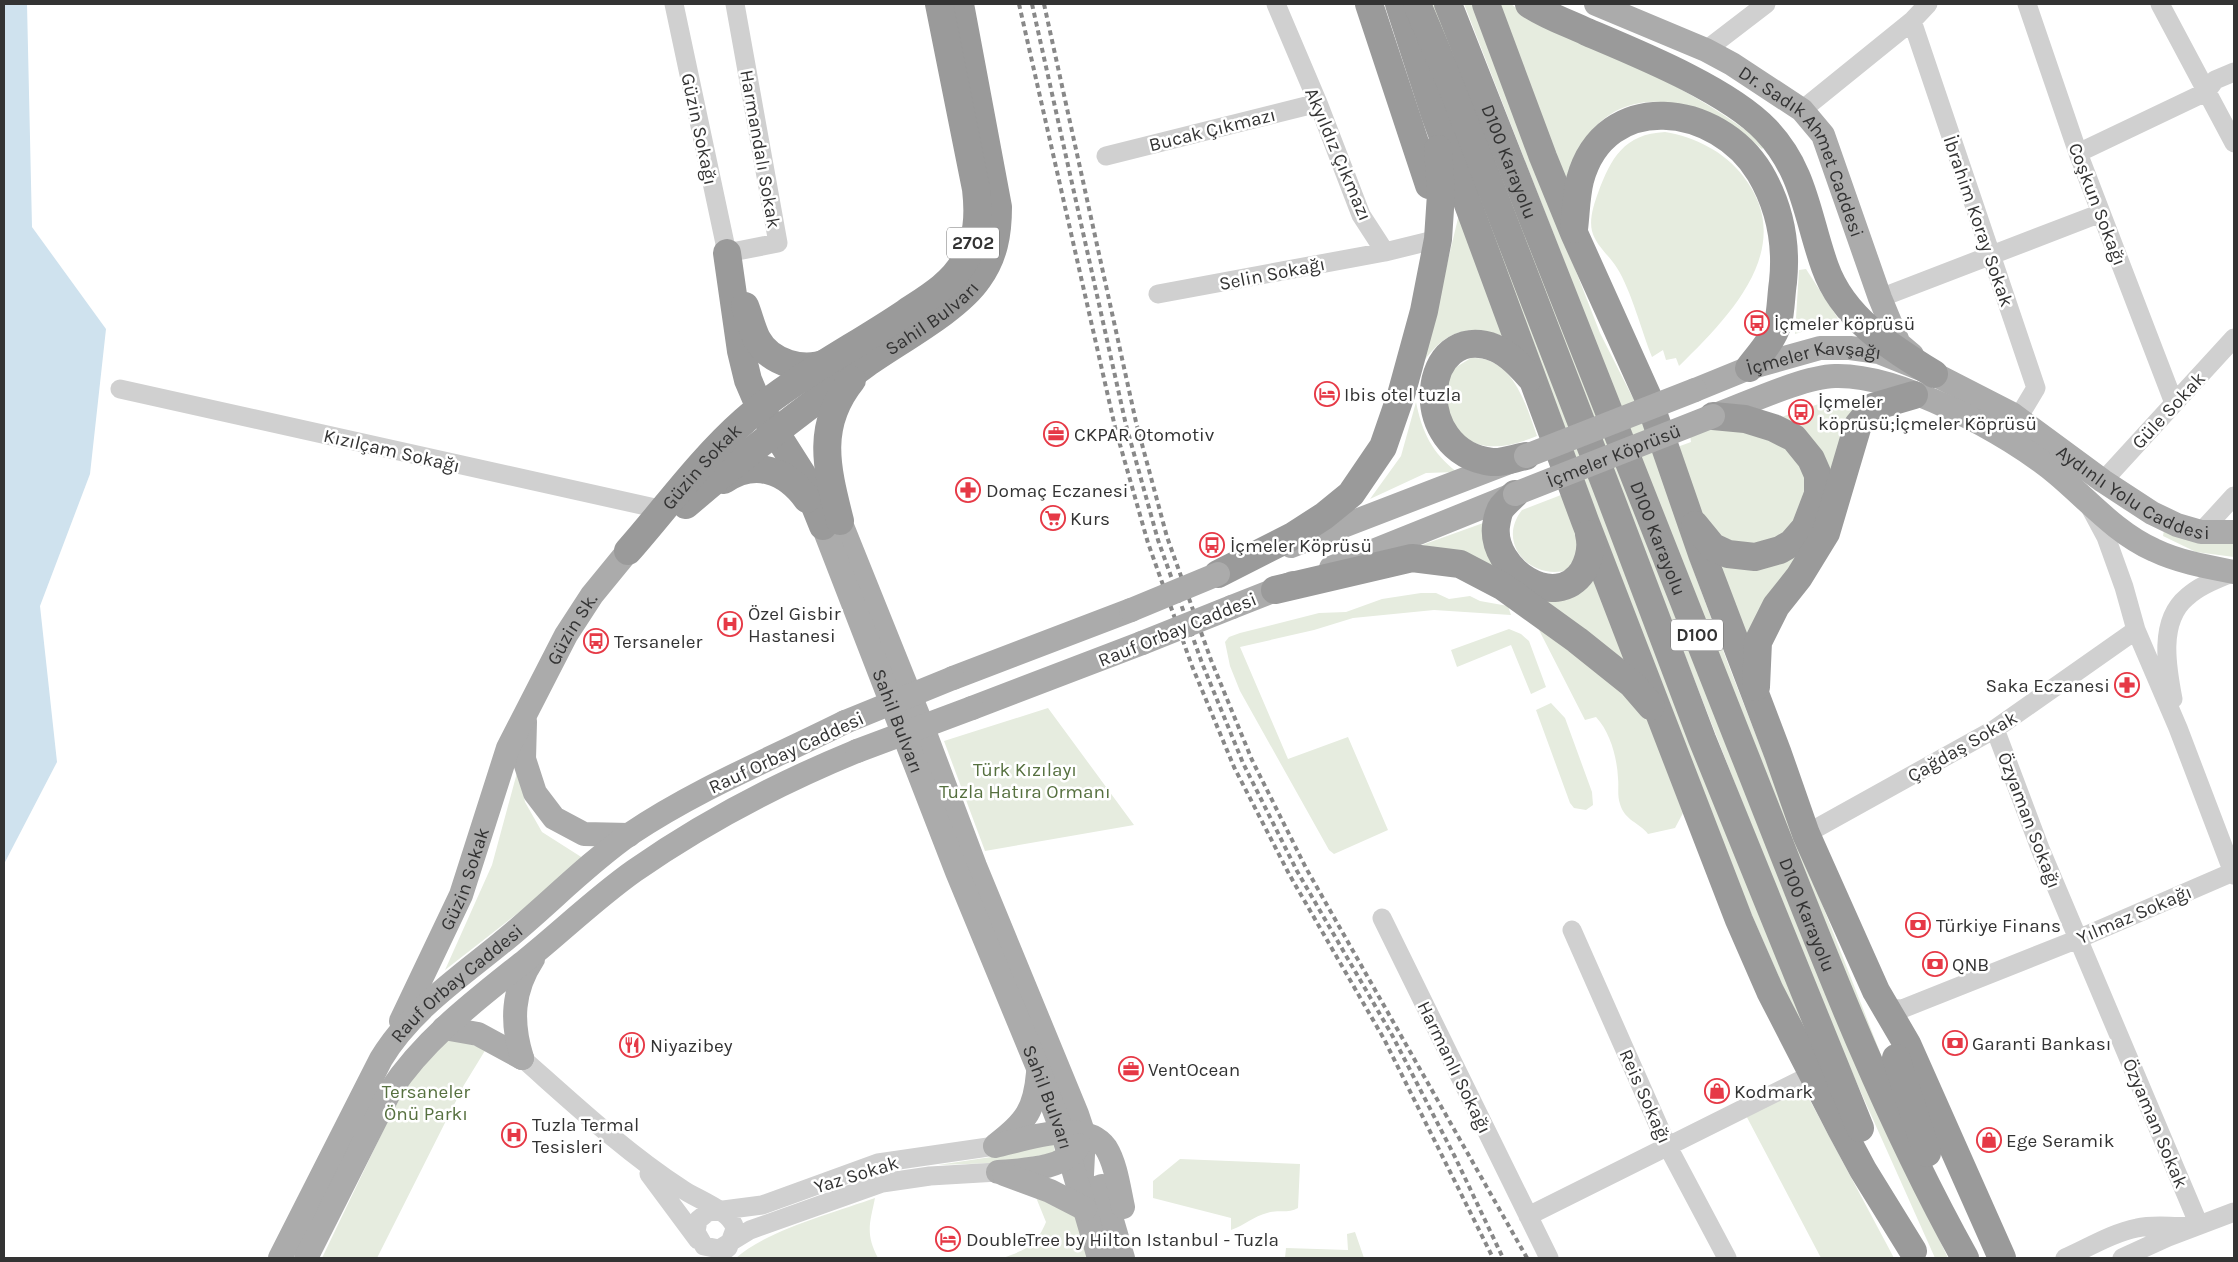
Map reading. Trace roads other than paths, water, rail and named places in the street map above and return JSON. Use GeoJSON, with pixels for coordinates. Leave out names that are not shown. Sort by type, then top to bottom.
{"type":"FeatureCollection","features":[{"type":"Feature","properties":{"kind":"highway","name":"Sahil Bulvarı"},"geometry":{"type":"LineString","coordinates":[[784,391],[839,357],[950,281],[964,262],[975,239],[978,214],[976,189],[939,4]]}},
{"type":"Feature","properties":{"kind":"highway","name":"Sahil Bulvarı"},"geometry":{"type":"LineString","coordinates":[[831,524],[798,415],[866,364],[962,298],[978,279],[992,256],[998,233],[998,207],[993,174],[960,4]]}},
{"type":"Feature","properties":{"kind":"highway"},"geometry":{"type":"LineString","coordinates":[[1369,4],[1427,176],[1438,239]]}},
{"type":"Feature","properties":{"kind":"highway"},"geometry":{"type":"LineString","coordinates":[[1400,4],[1435,115],[1585,520],[1752,952],[1863,1170],[1915,1255]]}},
{"type":"Feature","properties":{"kind":"highway","name":"D100 Karayolu"},"geometry":{"type":"LineString","coordinates":[[1417,4],[1452,87],[1597,462],[1705,749],[1835,1070],[1915,1255]]}},
{"type":"Feature","properties":{"kind":"highway","name":"D100 Karayolu"},"geometry":{"type":"LineString","coordinates":[[1448,4],[1569,315],[1852,1022],[1926,1189],[1965,1258]]}},
{"type":"Feature","properties":{"kind":"highway"},"geometry":{"type":"LineString","coordinates":[[1486,4],[1543,158],[1574,233],[1647,395],[1689,519],[1806,834],[1876,991],[1907,1044],[2002,1258]]}},
{"type":"Feature","properties":{"kind":"highway"},"geometry":{"type":"LineString","coordinates":[[1529,4],[1639,54],[1690,80],[1745,112],[1765,129],[1786,155],[1797,174],[1804,190],[1825,267],[1840,296],[1859,321],[1893,348],[1934,374]]}},
{"type":"Feature","properties":{"kind":"highway"},"geometry":{"type":"LineString","coordinates":[[1218,574],[1293,536],[1324,516],[1351,494],[1383,447],[1401,396],[1424,311],[1438,239],[1441,194],[1435,115]]}},
{"type":"Feature","properties":{"kind":"highway"},"geometry":{"type":"LineString","coordinates":[[1574,233],[1577,197],[1582,174],[1591,154],[1612,131],[1638,118],[1668,115],[1688,118],[1703,124],[1731,141],[1760,172],[1779,213],[1784,234],[1784,270],[1778,324],[1769,341],[1749,368]]}},
{"type":"Feature","properties":{"kind":"highway"},"geometry":{"type":"LineString","coordinates":[[726,253],[757,339],[769,354],[784,362],[818,367],[839,357]]}},
{"type":"Feature","properties":{"kind":"highway","name":"Sahil Bulvarı"},"geometry":{"type":"LineString","coordinates":[[726,253],[741,351],[748,380],[760,408],[831,524]]}},
{"type":"Feature","properties":{"kind":"highway"},"geometry":{"type":"LineString","coordinates":[[1526,456],[1494,462],[1463,451],[1446,435],[1436,416],[1432,396],[1433,386],[1440,367],[1446,359],[1460,348],[1477,345],[1496,348],[1534,381]]}},
{"type":"Feature","properties":{"kind":"highway"},"geometry":{"type":"LineString","coordinates":[[831,524],[826,467],[826,443],[830,423],[842,393],[866,364]]}},
{"type":"Feature","properties":{"kind":"highway","name":"Güzin Sokak"},"geometry":{"type":"LineString","coordinates":[[628,551],[675,508],[704,464],[743,422],[784,391]]}},
{"type":"Feature","properties":{"kind":"highway"},"geometry":{"type":"LineString","coordinates":[[1756,696],[1758,642],[1776,606],[1799,577],[1826,533],[1858,425],[1873,407],[1914,394]]}},
{"type":"Feature","properties":{"kind":"highway"},"geometry":{"type":"LineString","coordinates":[[675,508],[798,415],[785,402],[775,401],[760,408]]}},
{"type":"Feature","properties":{"kind":"highway"},"geometry":{"type":"LineString","coordinates":[[1689,519],[1713,546],[1728,554],[1755,557],[1780,550],[1792,543],[1805,528],[1818,494],[1818,476],[1811,459],[1794,438],[1774,428],[1745,419],[1713,416]]}},
{"type":"Feature","properties":{"kind":"highway"},"geometry":{"type":"LineString","coordinates":[[675,508],[731,476],[749,468],[768,470],[783,475],[802,491],[831,524]]}},
{"type":"Feature","properties":{"kind":"highway"},"geometry":{"type":"LineString","coordinates":[[1515,494],[1501,508],[1495,534],[1503,558],[1517,575],[1528,582],[1556,587],[1574,581],[1580,575],[1586,566],[1590,546],[1585,520]]}},
{"type":"Feature","properties":{"kind":"highway"},"geometry":{"type":"LineString","coordinates":[[1275,590],[1412,558],[1460,564],[1502,586],[1610,665],[1632,684],[1662,720]]}},
{"type":"Feature","properties":{"kind":"highway"},"geometry":{"type":"LineString","coordinates":[[1876,991],[1927,1153],[1970,1258]]}},
{"type":"Feature","properties":{"kind":"main road","name":"Dr. Sadık Ahmet Caddesi"},"geometry":{"type":"LineString","coordinates":[[1596,4],[1706,50],[1760,81],[1802,110],[1823,134],[1880,298],[1899,344],[1934,374]]}},
{"type":"Feature","properties":{"kind":"main road","name":"İçmeler Kavşağı"},"geometry":{"type":"LineString","coordinates":[[1695,390],[1749,368],[1820,348],[1850,348],[1879,352],[1934,374]]}},
{"type":"Feature","properties":{"kind":"main road","name":"Aydınlı Yolu Caddesi"},"geometry":{"type":"LineString","coordinates":[[1934,374],[2018,418],[2102,481],[2152,513],[2176,525],[2201,532],[2234,532]]}},
{"type":"Feature","properties":{"kind":"main road","name":"İçmeler Kavşağı"},"geometry":{"type":"LineString","coordinates":[[1713,416],[1784,389],[1835,376],[1878,381],[1914,394],[1983,424],[2006,437],[2082,495],[2118,529],[2154,551],[2203,566],[2234,572]]}},
{"type":"Feature","properties":{"kind":"main road","name":"İçmeler Köprüsü"},"geometry":{"type":"LineString","coordinates":[[1526,456],[1695,390]]}},
{"type":"Feature","properties":{"kind":"main road","name":"İçmeler Köprüsü"},"geometry":{"type":"LineString","coordinates":[[1515,494],[1713,416]]}},
{"type":"Feature","properties":{"kind":"main road","name":"Rauf Orbay Caddesi"},"geometry":{"type":"LineString","coordinates":[[280,1258],[364,1089],[394,1038],[431,999],[502,943],[629,835],[675,806],[845,722],[1218,574],[1526,456]]}},
{"type":"Feature","properties":{"kind":"main road","name":"Rauf Orbay Caddesi"},"geometry":{"type":"LineString","coordinates":[[306,1258],[390,1091],[412,1061],[444,1028],[611,889],[681,840],[805,772],[1142,644],[1515,494]]}},
{"type":"Feature","properties":{"kind":"main road","name":"Sahil Bulvarı"},"geometry":{"type":"LineString","coordinates":[[831,524],[957,872],[1067,1133]]}},
{"type":"Feature","properties":{"kind":"main road","name":"Sahil Bulvarı"},"geometry":{"type":"LineString","coordinates":[[831,524],[920,720],[975,866],[1067,1133],[1076,1203]]}},
{"type":"Feature","properties":{"kind":"main road","name":"Güzin Sk."},"geometry":{"type":"LineString","coordinates":[[526,715],[566,635],[592,596],[628,551]]}},
{"type":"Feature","properties":{"kind":"main road"},"geometry":{"type":"LineString","coordinates":[[526,715],[524,759],[535,793],[554,818],[584,834],[629,835]]}},
{"type":"Feature","properties":{"kind":"main road","name":"Güzin Sokak"},"geometry":{"type":"LineString","coordinates":[[394,1038],[461,894],[508,748],[526,715]]}},
{"type":"Feature","properties":{"kind":"main road"},"geometry":{"type":"LineString","coordinates":[[522,1058],[514,1030],[516,996],[521,980],[540,949]]}},
{"type":"Feature","properties":{"kind":"main road"},"geometry":{"type":"LineString","coordinates":[[444,1028],[478,1034],[522,1058]]}},
{"type":"Feature","properties":{"kind":"main road"},"geometry":{"type":"LineString","coordinates":[[995,1146],[1018,1128],[1027,1116],[1036,1093],[1038,1068]]}},
{"type":"Feature","properties":{"kind":"main road"},"geometry":{"type":"LineString","coordinates":[[998,1172],[1026,1169],[1067,1158],[1067,1133]]}},
{"type":"Feature","properties":{"kind":"main road"},"geometry":{"type":"LineString","coordinates":[[995,1146],[1067,1133],[1102,1143],[1110,1155],[1123,1205],[1132,1258]]}},
{"type":"Feature","properties":{"kind":"main road","name":"Sahil Bulvarı"},"geometry":{"type":"LineString","coordinates":[[1067,1158],[1076,1203],[1099,1258]]}},
{"type":"Feature","properties":{"kind":"main road"},"geometry":{"type":"LineString","coordinates":[[998,1172],[1030,1183],[1076,1203],[1102,1186],[1123,1258]]}},
{"type":"Feature","properties":{"kind":"street","name":"Güzin Sokağı"},"geometry":{"type":"LineString","coordinates":[[674,4],[726,253]]}},
{"type":"Feature","properties":{"kind":"street","name":"Harmandalı Sokak"},"geometry":{"type":"LineString","coordinates":[[726,253],[778,243],[735,4]]}},
{"type":"Feature","properties":{"kind":"street","name":"Akyıldız Çıkmazı"},"geometry":{"type":"LineString","coordinates":[[1276,4],[1318,103],[1361,215],[1385,252]]}},
{"type":"Feature","properties":{"kind":"street"},"geometry":{"type":"LineString","coordinates":[[1706,50],[1766,4]]}},
{"type":"Feature","properties":{"kind":"street"},"geometry":{"type":"LineString","coordinates":[[1802,110],[1912,21],[1928,4]]}},
{"type":"Feature","properties":{"kind":"street","name":"Coşkun Sokağı"},"geometry":{"type":"LineString","coordinates":[[2027,4],[2078,153],[2174,403]]}},
{"type":"Feature","properties":{"kind":"street"},"geometry":{"type":"LineString","coordinates":[[2160,4],[2234,143]]}},
{"type":"Feature","properties":{"kind":"street","name":"İbrahim Koray Sokak"},"geometry":{"type":"LineString","coordinates":[[1912,21],[2036,388],[2018,418]]}},
{"type":"Feature","properties":{"kind":"street"},"geometry":{"type":"LineString","coordinates":[[2078,153],[2206,92],[2215,80],[2234,72]]}},
{"type":"Feature","properties":{"kind":"street","name":"Bucak Çıkmazı"},"geometry":{"type":"LineString","coordinates":[[1106,156],[1318,103]]}},
{"type":"Feature","properties":{"kind":"street"},"geometry":{"type":"LineString","coordinates":[[1880,298],[2101,213]]}},
{"type":"Feature","properties":{"kind":"street"},"geometry":{"type":"LineString","coordinates":[[1385,252],[1438,239]]}},
{"type":"Feature","properties":{"kind":"street","name":"Selin Sokağı"},"geometry":{"type":"LineString","coordinates":[[1158,294],[1385,252]]}},
{"type":"Feature","properties":{"kind":"street","name":"Güle Sokak"},"geometry":{"type":"LineString","coordinates":[[2102,481],[2234,338]]}},
{"type":"Feature","properties":{"kind":"street","name":"Kızılçam Sokağı"},"geometry":{"type":"LineString","coordinates":[[120,389],[675,508]]}},
{"type":"Feature","properties":{"kind":"street"},"geometry":{"type":"LineString","coordinates":[[2082,495],[2106,537],[2124,587],[2136,630],[2178,728],[2234,874]]}},
{"type":"Feature","properties":{"kind":"street"},"geometry":{"type":"LineString","coordinates":[[2201,532],[2234,496]]}},
{"type":"Feature","properties":{"kind":"street"},"geometry":{"type":"LineString","coordinates":[[2178,728],[2166,665],[2167,640],[2172,621],[2185,598],[2201,587],[2234,572]]}},
{"type":"Feature","properties":{"kind":"street","name":"Çağdaş Sokak"},"geometry":{"type":"LineString","coordinates":[[1806,834],[1995,729],[2136,630]]}},
{"type":"Feature","properties":{"kind":"street","name":"Özyaman Sokağı"},"geometry":{"type":"LineString","coordinates":[[1995,729],[2040,851],[2078,939]]}},
{"type":"Feature","properties":{"kind":"street","name":"Yılmaz Sokağı"},"geometry":{"type":"LineString","coordinates":[[1876,991],[1885,1008],[1902,1009],[2234,874]]}},
{"type":"Feature","properties":{"kind":"street","name":"Harmanlı Sokağı"},"geometry":{"type":"LineString","coordinates":[[1382,918],[1549,1258]]}},
{"type":"Feature","properties":{"kind":"street","name":"Reis Sokağı"},"geometry":{"type":"LineString","coordinates":[[1572,930],[1667,1145],[1727,1258]]}},
{"type":"Feature","properties":{"kind":"street","name":"Özyaman Sokak"},"geometry":{"type":"LineString","coordinates":[[2078,939],[2199,1225]]}},
{"type":"Feature","properties":{"kind":"street"},"geometry":{"type":"LineString","coordinates":[[522,1058],[638,1159],[695,1198],[727,1214],[734,1224],[735,1233],[725,1258]]}},
{"type":"Feature","properties":{"kind":"street"},"geometry":{"type":"LineString","coordinates":[[1528,1216],[1667,1145],[1813,1074]]}},
{"type":"Feature","properties":{"kind":"street"},"geometry":{"type":"LineString","coordinates":[[1036,1093],[1067,1133]]}},
{"type":"Feature","properties":{"kind":"street","name":"Yaz Sokak"},"geometry":{"type":"LineString","coordinates":[[719,1211],[762,1205],[878,1164],[995,1146]]}},
{"type":"Feature","properties":{"kind":"street"},"geometry":{"type":"LineString","coordinates":[[638,1159],[704,1246],[714,1249],[724,1247],[732,1240]]}},
{"type":"Feature","properties":{"kind":"street","name":"Yaz Sokak"},"geometry":{"type":"LineString","coordinates":[[732,1240],[750,1230],[816,1209],[882,1183],[930,1176],[998,1172]]}},
{"type":"Feature","properties":{"kind":"street"},"geometry":{"type":"LineString","coordinates":[[2065,1258],[2123,1231],[2185,1219],[2188,1214],[2188,1200]]}},
{"type":"Feature","properties":{"kind":"street"},"geometry":{"type":"LineString","coordinates":[[707,1258],[697,1238],[698,1220],[708,1212],[719,1211]]}},
{"type":"Feature","properties":{"kind":"street"},"geometry":{"type":"LineString","coordinates":[[2122,1258],[2234,1212]]}},
{"type":"Feature","properties":{"kind":"street"},"geometry":{"type":"LineString","coordinates":[[2155,1226],[2176,1228],[2199,1225]]}},
{"type":"Feature","properties":{"kind":"water"},"geometry":{"type":"Polygon","coordinates":[[[4,4],[27,4],[32,227],[106,329],[90,474],[40,606],[57,762],[4,864],[4,4]]]}},
{"type":"Feature","properties":{"kind":"railway"},"geometry":{"type":"LineString","coordinates":[[1019,4],[1115,427],[1148,543],[1192,666],[1234,767],[1289,874],[1384,1039],[1493,1258]]}},
{"type":"Feature","properties":{"kind":"railway"},"geometry":{"type":"LineString","coordinates":[[1032,4],[1126,425],[1158,540],[1202,663],[1243,763],[1297,871],[1392,1035],[1455,1157],[1503,1258]]}},
{"type":"Feature","properties":{"kind":"railway"},"geometry":{"type":"LineString","coordinates":[[1044,4],[1136,422],[1167,537],[1211,660],[1252,760],[1306,868],[1527,1258]]}},
{"type":"Feature","properties":{"kind":"place","name":"İçmeler köprüsü"},"geometry":{"type":"Point","coordinates":[1757,323]}},
{"type":"Feature","properties":{"kind":"place","name":"Ibis otel tuzla"},"geometry":{"type":"Point","coordinates":[1327,394]}},
{"type":"Feature","properties":{"kind":"place","name":"İçmeler köprüsü;İçmeler Köprüsü"},"geometry":{"type":"Point","coordinates":[1801,412]}},
{"type":"Feature","properties":{"kind":"place","name":"CKPAR Otomotiv"},"geometry":{"type":"Point","coordinates":[1056,434]}},
{"type":"Feature","properties":{"kind":"place","name":"Domaç Eczanesi"},"geometry":{"type":"Point","coordinates":[968,490]}},
{"type":"Feature","properties":{"kind":"place","name":"Kurs"},"geometry":{"type":"Point","coordinates":[1053,518]}},
{"type":"Feature","properties":{"kind":"place","name":"İçmeler Köprüsü"},"geometry":{"type":"Point","coordinates":[1212,545]}},
{"type":"Feature","properties":{"kind":"place","name":"Özel Gisbir Hastanesi"},"geometry":{"type":"Point","coordinates":[730,624]}},
{"type":"Feature","properties":{"kind":"place","name":"Tersaneler"},"geometry":{"type":"Point","coordinates":[596,641]}},
{"type":"Feature","properties":{"kind":"place","name":"Saka Eczanesi"},"geometry":{"type":"Point","coordinates":[2127,685]}},
{"type":"Feature","properties":{"kind":"place","name":"Türkiye Finans"},"geometry":{"type":"Point","coordinates":[1918,925]}},
{"type":"Feature","properties":{"kind":"place","name":"QNB"},"geometry":{"type":"Point","coordinates":[1935,964]}},
{"type":"Feature","properties":{"kind":"place","name":"Garanti Bankası"},"geometry":{"type":"Point","coordinates":[1955,1043]}},
{"type":"Feature","properties":{"kind":"place","name":"Niyazibey"},"geometry":{"type":"Point","coordinates":[632,1045]}},
{"type":"Feature","properties":{"kind":"place","name":"VentOcean"},"geometry":{"type":"Point","coordinates":[1131,1069]}},
{"type":"Feature","properties":{"kind":"place","name":"Kodmark"},"geometry":{"type":"Point","coordinates":[1717,1091]}},
{"type":"Feature","properties":{"kind":"place","name":"Tuzla Termal Tesisleri"},"geometry":{"type":"Point","coordinates":[514,1135]}},
{"type":"Feature","properties":{"kind":"place","name":"Ege Seramik"},"geometry":{"type":"Point","coordinates":[1989,1140]}},
{"type":"Feature","properties":{"kind":"place","name":"DoubleTree by Hilton Istanbul - Tuzla"},"geometry":{"type":"Point","coordinates":[948,1239]}},
{"type":"Feature","properties":{"kind":"park label","name":"Türk Kızılayı Tuzla Hatıra Ormanı"},"geometry":{"type":"Point","coordinates":[1025,780]}},
{"type":"Feature","properties":{"kind":"park label","name":"Tersaneler Önü Parkı"},"geometry":{"type":"Point","coordinates":[426,1102]}}]}
